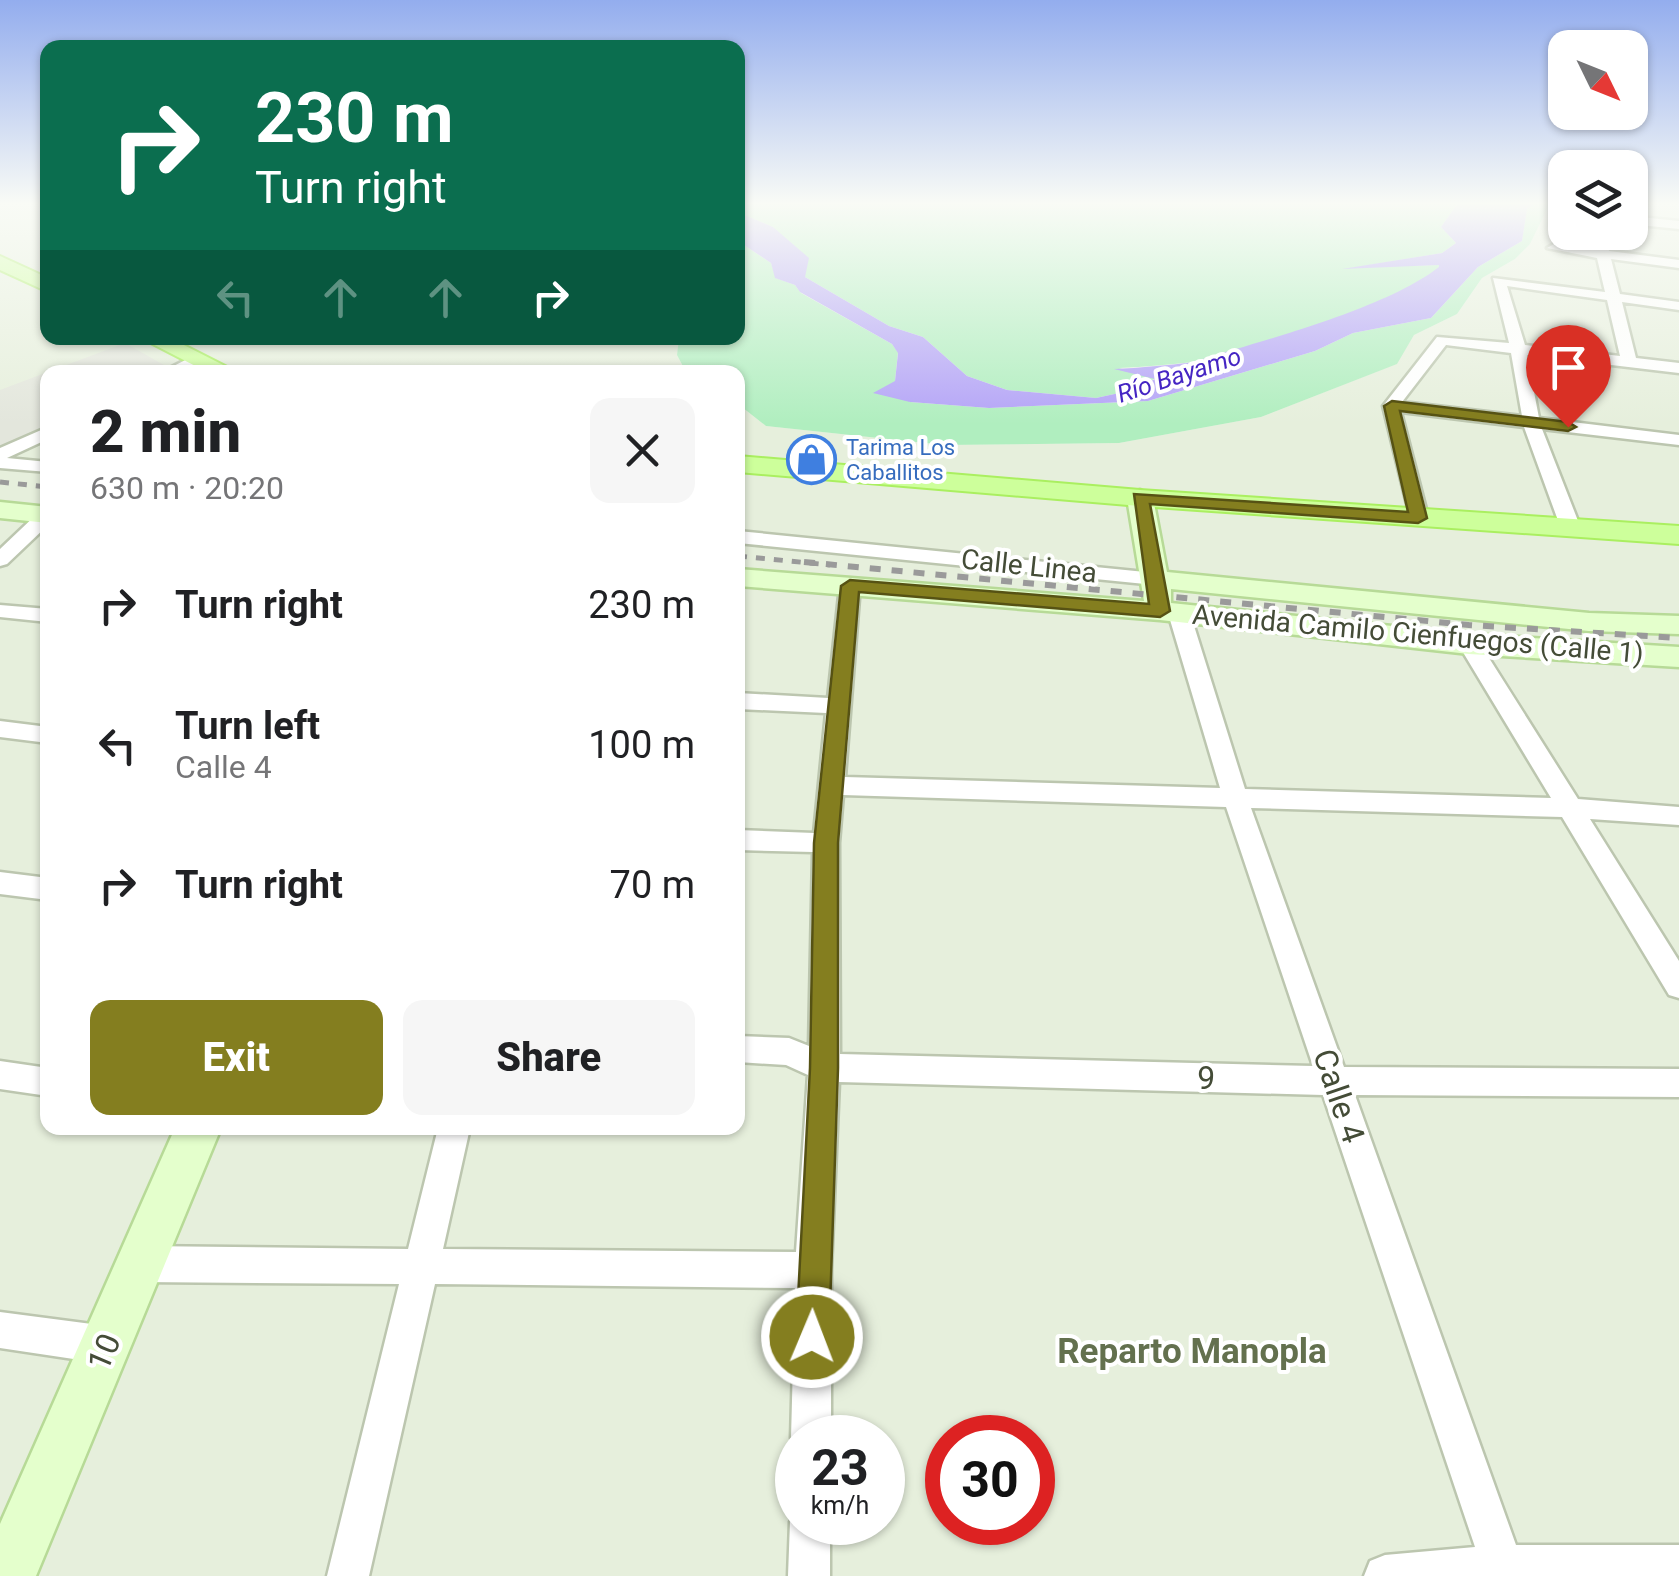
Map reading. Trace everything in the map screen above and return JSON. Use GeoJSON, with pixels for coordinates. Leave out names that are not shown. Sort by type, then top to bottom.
{"type":"FeatureCollection","features":[{"type":"Feature","properties":{"kind":"main road"},"geometry":{"type":"LineString","coordinates":[[167,345],[210,365]]}},
{"type":"Feature","properties":{"kind":"main road"},"geometry":{"type":"LineString","coordinates":[[745,465],[1140,498],[1679,536]]}},
{"type":"Feature","properties":{"kind":"street"},"geometry":{"type":"LineString","coordinates":[[1606,277],[1630,365]]}},
{"type":"Feature","properties":{"kind":"street"},"geometry":{"type":"LineString","coordinates":[[1570,526],[1532,422],[1518,349],[1498,281],[1679,306]]}},
{"type":"Feature","properties":{"kind":"street"},"geometry":{"type":"LineString","coordinates":[[1392,406],[1442,340],[1679,368]]}},
{"type":"Feature","properties":{"kind":"street"},"geometry":{"type":"LineString","coordinates":[[185,365],[197,359]]}},
{"type":"Feature","properties":{"kind":"street"},"geometry":{"type":"LineString","coordinates":[[1392,406],[1679,440]]}},
{"type":"Feature","properties":{"kind":"street"},"geometry":{"type":"LineString","coordinates":[[1392,406],[1418,518]]}},
{"type":"Feature","properties":{"kind":"street"},"geometry":{"type":"LineString","coordinates":[[0,455],[40,436]]}},
{"type":"Feature","properties":{"kind":"street"},"geometry":{"type":"LineString","coordinates":[[0,463],[40,467]]}},
{"type":"Feature","properties":{"kind":"street","name":"Calle 4"},"geometry":{"type":"LineString","coordinates":[[1140,498],[1155,579],[1170,612],[1504,1571]]}},
{"type":"Feature","properties":{"kind":"street"},"geometry":{"type":"LineString","coordinates":[[0,510],[40,514]]}},
{"type":"Feature","properties":{"kind":"street"},"geometry":{"type":"LineString","coordinates":[[0,560],[40,522]]}},
{"type":"Feature","properties":{"kind":"street","name":"Calle Linea"},"geometry":{"type":"LineString","coordinates":[[745,537],[1571,621],[1679,625]]}},
{"type":"Feature","properties":{"kind":"street","name":"Avenida Camilo Cienfuegos (Calle 1)"},"geometry":{"type":"LineString","coordinates":[[745,578],[1170,612],[1468,644],[1679,657]]}},
{"type":"Feature","properties":{"kind":"street"},"geometry":{"type":"LineString","coordinates":[[811,1415],[824,1068],[826,843],[850,586]]}},
{"type":"Feature","properties":{"kind":"street"},"geometry":{"type":"LineString","coordinates":[[0,611],[40,615]]}},
{"type":"Feature","properties":{"kind":"street"},"geometry":{"type":"LineString","coordinates":[[1468,644],[1679,986]]}},
{"type":"Feature","properties":{"kind":"street"},"geometry":{"type":"LineString","coordinates":[[745,700],[837,706]]}},
{"type":"Feature","properties":{"kind":"street"},"geometry":{"type":"LineString","coordinates":[[0,730],[40,734]]}},
{"type":"Feature","properties":{"kind":"street"},"geometry":{"type":"LineString","coordinates":[[831,786],[1569,808],[1679,816]]}},
{"type":"Feature","properties":{"kind":"street"},"geometry":{"type":"LineString","coordinates":[[745,840],[826,843]]}},
{"type":"Feature","properties":{"kind":"street"},"geometry":{"type":"LineString","coordinates":[[0,883],[40,889]]}},
{"type":"Feature","properties":{"kind":"street","name":"9"},"geometry":{"type":"LineString","coordinates":[[745,1049],[789,1052],[824,1068],[1334,1082],[1679,1083]]}},
{"type":"Feature","properties":{"kind":"street"},"geometry":{"type":"LineString","coordinates":[[0,1075],[40,1081]]}},
{"type":"Feature","properties":{"kind":"street","name":"10"},"geometry":{"type":"LineString","coordinates":[[7,1576],[195,1135]]}},
{"type":"Feature","properties":{"kind":"street"},"geometry":{"type":"LineString","coordinates":[[348,1576],[452,1135]]}},
{"type":"Feature","properties":{"kind":"street"},"geometry":{"type":"LineString","coordinates":[[141,1264],[814,1270]]}},
{"type":"Feature","properties":{"kind":"street"},"geometry":{"type":"LineString","coordinates":[[0,1330],[107,1345]]}},
{"type":"Feature","properties":{"kind":"street"},"geometry":{"type":"LineString","coordinates":[[810,1545],[810,1576]]}},
{"type":"Feature","properties":{"kind":"street"},"geometry":{"type":"LineString","coordinates":[[1385,1576],[1679,1566]]}},
{"type":"Feature","properties":{"kind":"shaded area"},"geometry":{"type":"Polygon","coordinates":[[[0,277],[40,277],[40,345],[678,345],[677,355],[682,365],[40,365],[40,1135],[745,1135],[745,410],[766,426],[944,445],[1119,443],[1261,417],[1396,364],[1414,335],[1457,314],[1485,277],[1679,277],[1679,1576],[0,1576],[0,277]]]}},
{"type":"Feature","properties":{"kind":"shaded area"},"geometry":{"type":"Polygon","coordinates":[[[129,345],[164,365],[66,365],[129,345]]]}},
{"type":"Feature","properties":{"kind":"shaded area"},"geometry":{"type":"Polygon","coordinates":[[[40,375],[40,434],[0,454],[0,390],[40,375]]]}},
{"type":"Feature","properties":{"kind":"green space"},"geometry":{"type":"Polygon","coordinates":[[[745,277],[776,277],[795,285],[801,293],[892,344],[898,352],[895,381],[910,402],[989,408],[1148,401],[1315,351],[1353,333],[1431,318],[1469,277],[1485,277],[1457,314],[1414,335],[1397,364],[1261,417],[1119,443],[944,445],[766,426],[745,410],[745,365],[682,365],[677,355],[678,345],[745,345],[745,277]]]}},
{"type":"Feature","properties":{"kind":"green space"},"geometry":{"type":"Polygon","coordinates":[[[805,277],[1438,277],[1437,286],[1401,305],[1324,335],[1243,355],[1119,368],[1156,378],[1133,390],[1096,398],[1007,390],[967,376],[923,337],[889,326],[805,277]]]}},
{"type":"Feature","properties":{"kind":"water"},"geometry":{"type":"Polygon","coordinates":[[[775,277],[805,277],[889,326],[923,337],[967,376],[1007,390],[1096,398],[1133,390],[1155,379],[1114,369],[1198,362],[1281,347],[1361,322],[1437,286],[1438,277],[1469,277],[1431,318],[1353,333],[1315,351],[1148,401],[989,408],[910,402],[873,393],[895,381],[898,353],[892,344],[775,277]]]}},
{"type":"Feature","properties":{"kind":"waterway","name":"Río Bayamo"},"geometry":{"type":"LineString","coordinates":[[1213,365],[1312,334],[1426,289],[1441,277]]}},
{"type":"Feature","properties":{"kind":"railway"},"geometry":{"type":"LineString","coordinates":[[0,482],[40,486]]}},
{"type":"Feature","properties":{"kind":"railway"},"geometry":{"type":"LineString","coordinates":[[745,557],[830,565]]}},
{"type":"Feature","properties":{"kind":"railway"},"geometry":{"type":"LineString","coordinates":[[804,562],[1469,625],[1679,638]]}},
{"type":"Feature","properties":{"kind":"place","name":"Tarima Los Caballitos"},"geometry":{"type":"Point","coordinates":[811,460]}},
{"type":"Feature","properties":{"kind":"district","name":"Reparto Manopla"},"geometry":{"type":"Point","coordinates":[1192,1351]}},
{"type":"Feature","properties":{"kind":"route"},"geometry":{"type":"LineString","coordinates":[[812,1337],[824,1068],[826,843],[850,586],[1160,611],[1140,498],[1418,518],[1392,406],[1568,427]]}}]}
